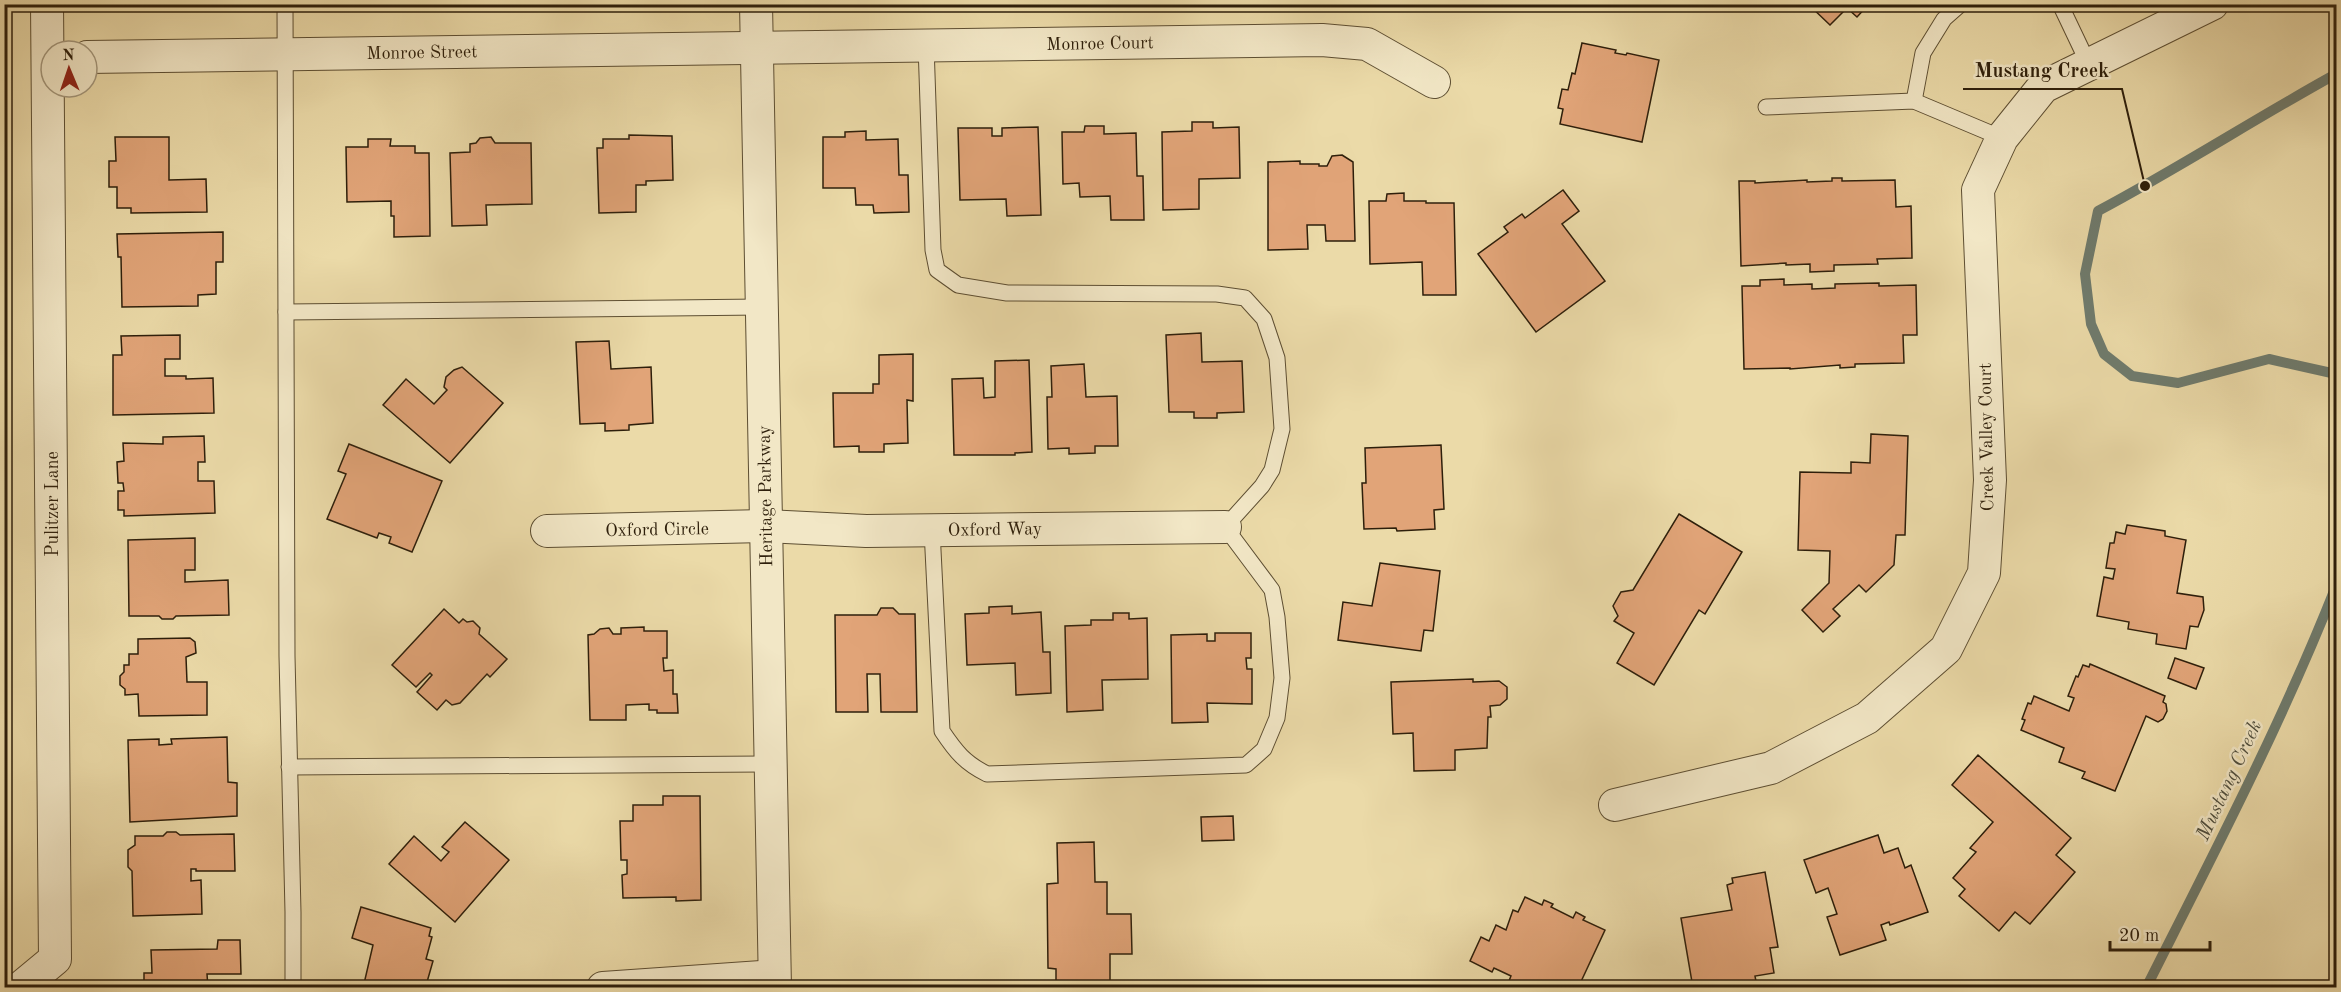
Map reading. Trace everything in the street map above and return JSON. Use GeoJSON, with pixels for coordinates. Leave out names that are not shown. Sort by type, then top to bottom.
{"type":"FeatureCollection","features":[{"type":"Feature","properties":{"kind":"street","name":"Pulitzer Lane"},"geometry":{"type":"LineString","coordinates":[[47,4],[49,39]]}},
{"type":"Feature","properties":{"kind":"street","name":"Heritage Parkway"},"geometry":{"type":"LineString","coordinates":[[756,4],[775,982]]}},
{"type":"Feature","properties":{"kind":"street","name":"Creek Valley Court"},"geometry":{"type":"LineString","coordinates":[[1615,805],[1771,768],[1868,718],[1946,649],[1984,573],[1990,480],[1978,190],[2002,138],[2043,87],[2212,4]]}},
{"type":"Feature","properties":{"kind":"street","name":"Monroe Court"},"geometry":{"type":"LineString","coordinates":[[757,47],[1322,40],[1367,44],[1434,82]]}},
{"type":"Feature","properties":{"kind":"street","name":"Monroe Street"},"geometry":{"type":"LineString","coordinates":[[99,57],[757,47]]}},
{"type":"Feature","properties":{"kind":"street","name":"Pulitzer Lane"},"geometry":{"type":"LineString","coordinates":[[20,987],[55,959],[50,99]]}},
{"type":"Feature","properties":{"kind":"street","name":"Oxford Way"},"geometry":{"type":"LineString","coordinates":[[766,526],[866,531],[1225,527]]}},
{"type":"Feature","properties":{"kind":"street","name":"Oxford Circle"},"geometry":{"type":"LineString","coordinates":[[548,531],[766,526]]}},
{"type":"Feature","properties":{"kind":"street"},"geometry":{"type":"LineString","coordinates":[[603,987],[775,982]]}},
{"type":"Feature","properties":{"kind":"lane"},"geometry":{"type":"LineString","coordinates":[[285,4],[286,656],[293,987]]}},
{"type":"Feature","properties":{"kind":"lane"},"geometry":{"type":"LineString","coordinates":[[1914,101],[1923,52],[1944,19],[1961,4]]}},
{"type":"Feature","properties":{"kind":"lane"},"geometry":{"type":"LineString","coordinates":[[2060,4],[2089,65]]}},
{"type":"Feature","properties":{"kind":"lane"},"geometry":{"type":"LineString","coordinates":[[926,45],[933,250],[937,270],[958,285],[1007,292],[1217,294],[1245,298],[1264,320],[1277,358],[1282,429],[1272,470],[1262,486],[1225,527],[1272,590],[1277,617],[1282,678],[1276,718],[1264,749],[1246,765],[987,774],[970,765],[954,749],[942,731],[932,530]]}},
{"type":"Feature","properties":{"kind":"lane"},"geometry":{"type":"LineString","coordinates":[[1766,107],[1914,101],[2002,138]]}},
{"type":"Feature","properties":{"kind":"lane"},"geometry":{"type":"LineString","coordinates":[[286,312],[761,307]]}},
{"type":"Feature","properties":{"kind":"lane"},"geometry":{"type":"LineString","coordinates":[[290,767],[770,765]]}},
{"type":"Feature","properties":{"kind":"building"},"geometry":{"type":"Polygon","coordinates":[[[1808,4],[1869,4],[1857,17],[1847,8],[1830,25],[1808,4]]]}},
{"type":"Feature","properties":{"kind":"building"},"geometry":{"type":"Polygon","coordinates":[[[1582,43],[1616,50],[1615,53],[1626,55],[1627,53],[1659,60],[1642,142],[1560,124],[1563,109],[1558,108],[1562,89],[1568,90],[1572,73],[1575,74],[1582,43]]]}},
{"type":"Feature","properties":{"kind":"building"},"geometry":{"type":"Polygon","coordinates":[[[1192,122],[1213,122],[1213,128],[1239,127],[1240,178],[1199,179],[1199,209],[1163,210],[1162,132],[1192,131],[1192,122]]]}},
{"type":"Feature","properties":{"kind":"building"},"geometry":{"type":"Polygon","coordinates":[[[1085,126],[1104,126],[1104,134],[1136,133],[1137,176],[1143,176],[1144,220],[1111,220],[1110,196],[1080,197],[1079,183],[1063,184],[1062,132],[1084,132],[1085,126]]]}},
{"type":"Feature","properties":{"kind":"building"},"geometry":{"type":"Polygon","coordinates":[[[1038,127],[1041,215],[1007,216],[1006,199],[960,200],[958,128],[992,128],[992,136],[1002,136],[1002,128],[1038,127]]]}},
{"type":"Feature","properties":{"kind":"building"},"geometry":{"type":"Polygon","coordinates":[[[866,131],[866,140],[898,139],[899,175],[908,175],[909,212],[874,213],[873,205],[856,205],[855,188],[823,188],[823,137],[845,137],[845,132],[866,131]]]}},
{"type":"Feature","properties":{"kind":"building"},"geometry":{"type":"Polygon","coordinates":[[[629,135],[672,136],[673,180],[646,181],[646,185],[636,185],[636,212],[599,213],[597,148],[603,148],[603,139],[629,139],[629,135]]]}},
{"type":"Feature","properties":{"kind":"building"},"geometry":{"type":"Polygon","coordinates":[[[115,137],[169,137],[169,180],[206,179],[207,212],[131,213],[131,208],[117,208],[117,187],[109,187],[109,161],[116,161],[115,137]]]}},
{"type":"Feature","properties":{"kind":"building"},"geometry":{"type":"Polygon","coordinates":[[[491,137],[495,143],[531,143],[532,204],[486,205],[487,225],[452,226],[450,153],[470,152],[470,144],[476,143],[480,138],[491,137]]]}},
{"type":"Feature","properties":{"kind":"building"},"geometry":{"type":"Polygon","coordinates":[[[368,139],[391,139],[390,146],[415,146],[415,153],[429,153],[430,236],[394,237],[391,201],[347,202],[346,147],[368,147],[368,139]]]}},
{"type":"Feature","properties":{"kind":"building"},"geometry":{"type":"Polygon","coordinates":[[[1342,155],[1353,162],[1355,241],[1326,241],[1325,225],[1307,225],[1308,249],[1268,250],[1268,162],[1300,161],[1300,164],[1327,166],[1332,156],[1342,155]]]}},
{"type":"Feature","properties":{"kind":"building"},"geometry":{"type":"Polygon","coordinates":[[[1832,178],[1842,178],[1842,181],[1895,180],[1896,207],[1911,206],[1912,258],[1877,259],[1878,264],[1834,265],[1834,271],[1810,272],[1810,264],[1741,266],[1739,181],[1755,181],[1755,183],[1807,180],[1807,182],[1832,181],[1832,178]]]}},
{"type":"Feature","properties":{"kind":"building"},"geometry":{"type":"Polygon","coordinates":[[[1563,190],[1579,211],[1562,224],[1605,281],[1536,332],[1478,254],[1508,232],[1504,227],[1522,214],[1525,218],[1563,190]]]}},
{"type":"Feature","properties":{"kind":"building"},"geometry":{"type":"Polygon","coordinates":[[[1404,193],[1404,201],[1454,203],[1456,295],[1423,295],[1422,262],[1370,264],[1369,201],[1386,201],[1387,194],[1404,193]]]}},
{"type":"Feature","properties":{"kind":"building"},"geometry":{"type":"Polygon","coordinates":[[[223,232],[223,262],[216,262],[216,294],[198,295],[198,306],[122,307],[121,257],[118,257],[117,234],[223,232]]]}},
{"type":"Feature","properties":{"kind":"building"},"geometry":{"type":"Polygon","coordinates":[[[1784,279],[1784,285],[1812,284],[1812,289],[1835,288],[1835,284],[1916,285],[1917,335],[1903,335],[1904,363],[1855,364],[1855,367],[1840,368],[1840,365],[1790,369],[1744,369],[1742,286],[1760,286],[1760,280],[1784,279]]]}},
{"type":"Feature","properties":{"kind":"building"},"geometry":{"type":"Polygon","coordinates":[[[1201,333],[1202,362],[1242,361],[1244,412],[1217,413],[1217,418],[1194,418],[1194,412],[1169,412],[1166,335],[1201,333]]]}},
{"type":"Feature","properties":{"kind":"building"},"geometry":{"type":"Polygon","coordinates":[[[180,335],[180,359],[165,359],[165,376],[186,376],[186,379],[213,378],[214,413],[113,415],[113,355],[122,355],[121,336],[180,335]]]}},
{"type":"Feature","properties":{"kind":"building"},"geometry":{"type":"Polygon","coordinates":[[[609,341],[611,369],[651,367],[653,423],[629,425],[629,430],[605,431],[605,423],[580,424],[576,342],[609,341]]]}},
{"type":"Feature","properties":{"kind":"building"},"geometry":{"type":"Polygon","coordinates":[[[913,354],[913,401],[907,400],[908,443],[884,444],[884,452],[859,452],[859,446],[834,447],[833,393],[873,393],[873,384],[879,384],[879,355],[913,354]]]}},
{"type":"Feature","properties":{"kind":"building"},"geometry":{"type":"Polygon","coordinates":[[[1029,360],[1032,452],[1015,453],[1015,455],[954,455],[952,379],[983,378],[984,398],[995,397],[995,361],[1029,360]]]}},
{"type":"Feature","properties":{"kind":"building"},"geometry":{"type":"Polygon","coordinates":[[[1084,364],[1086,397],[1117,396],[1118,446],[1095,446],[1095,453],[1069,454],[1069,448],[1048,449],[1047,397],[1052,397],[1051,366],[1084,364]]]}},
{"type":"Feature","properties":{"kind":"building"},"geometry":{"type":"Polygon","coordinates":[[[462,367],[503,403],[450,463],[383,405],[406,379],[434,404],[447,390],[444,387],[446,377],[462,367]]]}},
{"type":"Feature","properties":{"kind":"building"},"geometry":{"type":"Polygon","coordinates":[[[1871,434],[1908,436],[1905,535],[1896,535],[1894,565],[1866,592],[1859,585],[1833,609],[1840,616],[1823,632],[1802,610],[1829,583],[1830,551],[1798,550],[1800,472],[1851,473],[1851,462],[1870,463],[1871,434]]]}},
{"type":"Feature","properties":{"kind":"building"},"geometry":{"type":"Polygon","coordinates":[[[204,436],[205,462],[198,462],[198,481],[214,481],[215,513],[124,516],[124,510],[118,510],[118,491],[124,491],[123,483],[118,483],[117,462],[124,461],[123,443],[163,444],[163,437],[204,436]]]}},
{"type":"Feature","properties":{"kind":"building"},"geometry":{"type":"Polygon","coordinates":[[[349,444],[442,481],[412,552],[389,543],[391,537],[379,533],[377,538],[327,519],[346,474],[338,471],[349,444]]]}},
{"type":"Feature","properties":{"kind":"building"},"geometry":{"type":"Polygon","coordinates":[[[1441,445],[1444,509],[1434,510],[1435,529],[1397,531],[1396,528],[1364,529],[1362,483],[1366,483],[1365,448],[1441,445]]]}},
{"type":"Feature","properties":{"kind":"building"},"geometry":{"type":"Polygon","coordinates":[[[1679,514],[1742,552],[1705,614],[1699,610],[1654,685],[1617,663],[1634,633],[1614,621],[1618,616],[1613,606],[1621,592],[1633,590],[1679,514]]]}},
{"type":"Feature","properties":{"kind":"building"},"geometry":{"type":"Polygon","coordinates":[[[2127,525],[2165,531],[2165,536],[2186,540],[2177,593],[2203,597],[2204,610],[2198,627],[2190,626],[2186,649],[2156,644],[2157,634],[2128,629],[2129,622],[2097,616],[2104,577],[2113,579],[2115,569],[2106,568],[2110,543],[2114,543],[2116,532],[2125,534],[2127,525]]]}},
{"type":"Feature","properties":{"kind":"building"},"geometry":{"type":"Polygon","coordinates":[[[195,538],[195,570],[185,570],[185,582],[228,580],[229,615],[176,616],[173,619],[162,619],[159,616],[129,616],[128,540],[195,538]]]}},
{"type":"Feature","properties":{"kind":"building"},"geometry":{"type":"Polygon","coordinates":[[[1380,563],[1440,571],[1433,631],[1424,630],[1421,651],[1338,640],[1343,602],[1372,606],[1380,563]]]}},
{"type":"Feature","properties":{"kind":"building"},"geometry":{"type":"Polygon","coordinates":[[[1012,606],[1012,614],[1041,612],[1043,652],[1050,652],[1051,693],[1016,695],[1015,663],[967,665],[965,614],[989,613],[989,607],[1012,606]]]}},
{"type":"Feature","properties":{"kind":"building"},"geometry":{"type":"Polygon","coordinates":[[[881,608],[893,608],[899,614],[915,614],[917,712],[881,712],[880,674],[867,674],[868,712],[836,712],[835,615],[877,615],[881,608]]]}},
{"type":"Feature","properties":{"kind":"building"},"geometry":{"type":"Polygon","coordinates":[[[444,609],[459,623],[463,619],[467,622],[473,621],[480,628],[479,634],[507,659],[490,677],[487,674],[460,703],[452,705],[446,700],[437,710],[417,692],[432,675],[430,673],[416,687],[392,665],[444,609]]]}},
{"type":"Feature","properties":{"kind":"building"},"geometry":{"type":"Polygon","coordinates":[[[1113,613],[1129,613],[1129,619],[1147,618],[1148,679],[1102,680],[1103,710],[1067,712],[1065,626],[1091,625],[1091,620],[1113,620],[1113,613]]]}},
{"type":"Feature","properties":{"kind":"building"},"geometry":{"type":"Polygon","coordinates":[[[644,627],[644,631],[667,631],[667,658],[663,658],[664,671],[673,670],[673,694],[677,694],[678,713],[657,713],[657,710],[649,710],[649,704],[626,705],[626,720],[590,720],[588,635],[600,629],[609,628],[613,634],[621,634],[621,628],[644,627]]]}},
{"type":"Feature","properties":{"kind":"building"},"geometry":{"type":"Polygon","coordinates":[[[1215,633],[1251,633],[1251,658],[1246,658],[1247,669],[1252,669],[1252,704],[1207,703],[1208,722],[1172,723],[1171,635],[1207,634],[1207,641],[1215,641],[1215,633]]]}},
{"type":"Feature","properties":{"kind":"building"},"geometry":{"type":"Polygon","coordinates":[[[190,638],[195,642],[196,653],[186,657],[187,682],[207,682],[207,715],[139,716],[138,694],[125,695],[125,689],[120,685],[124,665],[129,665],[129,654],[138,654],[138,639],[190,638]]]}},
{"type":"Feature","properties":{"kind":"building"},"geometry":{"type":"Polygon","coordinates":[[[2175,658],[2204,668],[2196,689],[2168,678],[2175,658]]]}},
{"type":"Feature","properties":{"kind":"building"},"geometry":{"type":"Polygon","coordinates":[[[2090,664],[2165,696],[2163,702],[2166,704],[2167,711],[2163,719],[2158,722],[2146,716],[2115,791],[2082,778],[2085,772],[2059,762],[2064,748],[2021,730],[2028,703],[2031,704],[2034,696],[2069,711],[2074,698],[2068,696],[2076,676],[2078,677],[2083,665],[2089,667],[2090,664]]]}},
{"type":"Feature","properties":{"kind":"building"},"geometry":{"type":"Polygon","coordinates":[[[1473,679],[1473,682],[1499,681],[1507,687],[1507,699],[1500,705],[1490,706],[1487,748],[1455,750],[1455,770],[1414,771],[1413,733],[1393,734],[1391,682],[1473,679]]]}},
{"type":"Feature","properties":{"kind":"building"},"geometry":{"type":"Polygon","coordinates":[[[227,737],[228,782],[237,783],[237,816],[130,822],[128,740],[159,739],[159,745],[172,744],[171,739],[227,737]]]}},
{"type":"Feature","properties":{"kind":"building"},"geometry":{"type":"Polygon","coordinates":[[[1978,755],[2071,838],[2056,855],[2075,872],[2030,924],[2015,912],[1999,931],[1959,896],[1965,889],[1953,878],[1976,852],[1970,848],[1993,822],[1952,785],[1978,755]]]}},
{"type":"Feature","properties":{"kind":"building"},"geometry":{"type":"Polygon","coordinates":[[[663,796],[700,796],[701,900],[676,901],[676,897],[623,898],[622,875],[627,874],[627,860],[621,860],[620,821],[633,821],[633,805],[663,805],[663,796]]]}},
{"type":"Feature","properties":{"kind":"building"},"geometry":{"type":"Polygon","coordinates":[[[1233,816],[1234,840],[1202,841],[1201,817],[1233,816]]]}},
{"type":"Feature","properties":{"kind":"building"},"geometry":{"type":"Polygon","coordinates":[[[465,822],[509,860],[455,922],[389,864],[414,836],[441,861],[449,852],[442,847],[465,822]]]}},
{"type":"Feature","properties":{"kind":"building"},"geometry":{"type":"Polygon","coordinates":[[[167,832],[176,832],[180,835],[234,834],[235,871],[191,869],[191,881],[201,880],[202,914],[133,916],[132,871],[128,867],[128,850],[135,845],[135,836],[163,836],[167,832]]]}},
{"type":"Feature","properties":{"kind":"building"},"geometry":{"type":"Polygon","coordinates":[[[1878,835],[1884,853],[1898,848],[1905,868],[1911,865],[1928,912],[1890,925],[1889,922],[1881,925],[1886,940],[1840,955],[1827,917],[1837,914],[1828,888],[1816,893],[1804,860],[1878,835]]]}},
{"type":"Feature","properties":{"kind":"building"},"geometry":{"type":"Polygon","coordinates":[[[1094,842],[1095,882],[1107,882],[1107,914],[1131,914],[1132,954],[1110,954],[1110,988],[1056,988],[1056,969],[1048,968],[1047,884],[1058,883],[1057,843],[1094,842]]]}},
{"type":"Feature","properties":{"kind":"building"},"geometry":{"type":"Polygon","coordinates":[[[1765,872],[1778,947],[1770,948],[1774,973],[1755,976],[1757,987],[1693,988],[1681,918],[1732,910],[1727,885],[1733,883],[1732,878],[1765,872]]]}},
{"type":"Feature","properties":{"kind":"building"},"geometry":{"type":"Polygon","coordinates":[[[1525,897],[1542,905],[1544,900],[1553,904],[1551,907],[1573,918],[1576,912],[1585,917],[1583,920],[1605,930],[1578,988],[1523,988],[1509,981],[1511,976],[1494,968],[1492,972],[1470,961],[1481,937],[1489,941],[1496,925],[1506,930],[1513,910],[1518,912],[1525,897]]]}},
{"type":"Feature","properties":{"kind":"building"},"geometry":{"type":"Polygon","coordinates":[[[361,907],[431,928],[429,936],[432,937],[426,959],[433,961],[427,982],[423,981],[421,988],[363,988],[373,945],[352,938],[361,907]]]}},
{"type":"Feature","properties":{"kind":"building"},"geometry":{"type":"Polygon","coordinates":[[[218,940],[240,940],[241,974],[207,974],[208,988],[144,988],[144,973],[152,973],[151,950],[217,949],[218,940]]]}},
{"type":"Feature","properties":{"kind":"waterway","name":"Mustang Creek"},"geometry":{"type":"LineString","coordinates":[[2336,74],[2098,211],[2085,274],[2091,324],[2104,354],[2132,376],[2178,383],[2269,359],[2336,374]]}},
{"type":"Feature","properties":{"kind":"waterway","name":"Mustang Creek"},"geometry":{"type":"LineString","coordinates":[[2146,988],[2270,738],[2336,586]]}},
{"type":"Feature","properties":{"kind":"place","name":"Mustang Creek"},"geometry":{"type":"Point","coordinates":[2145,186]}}]}
